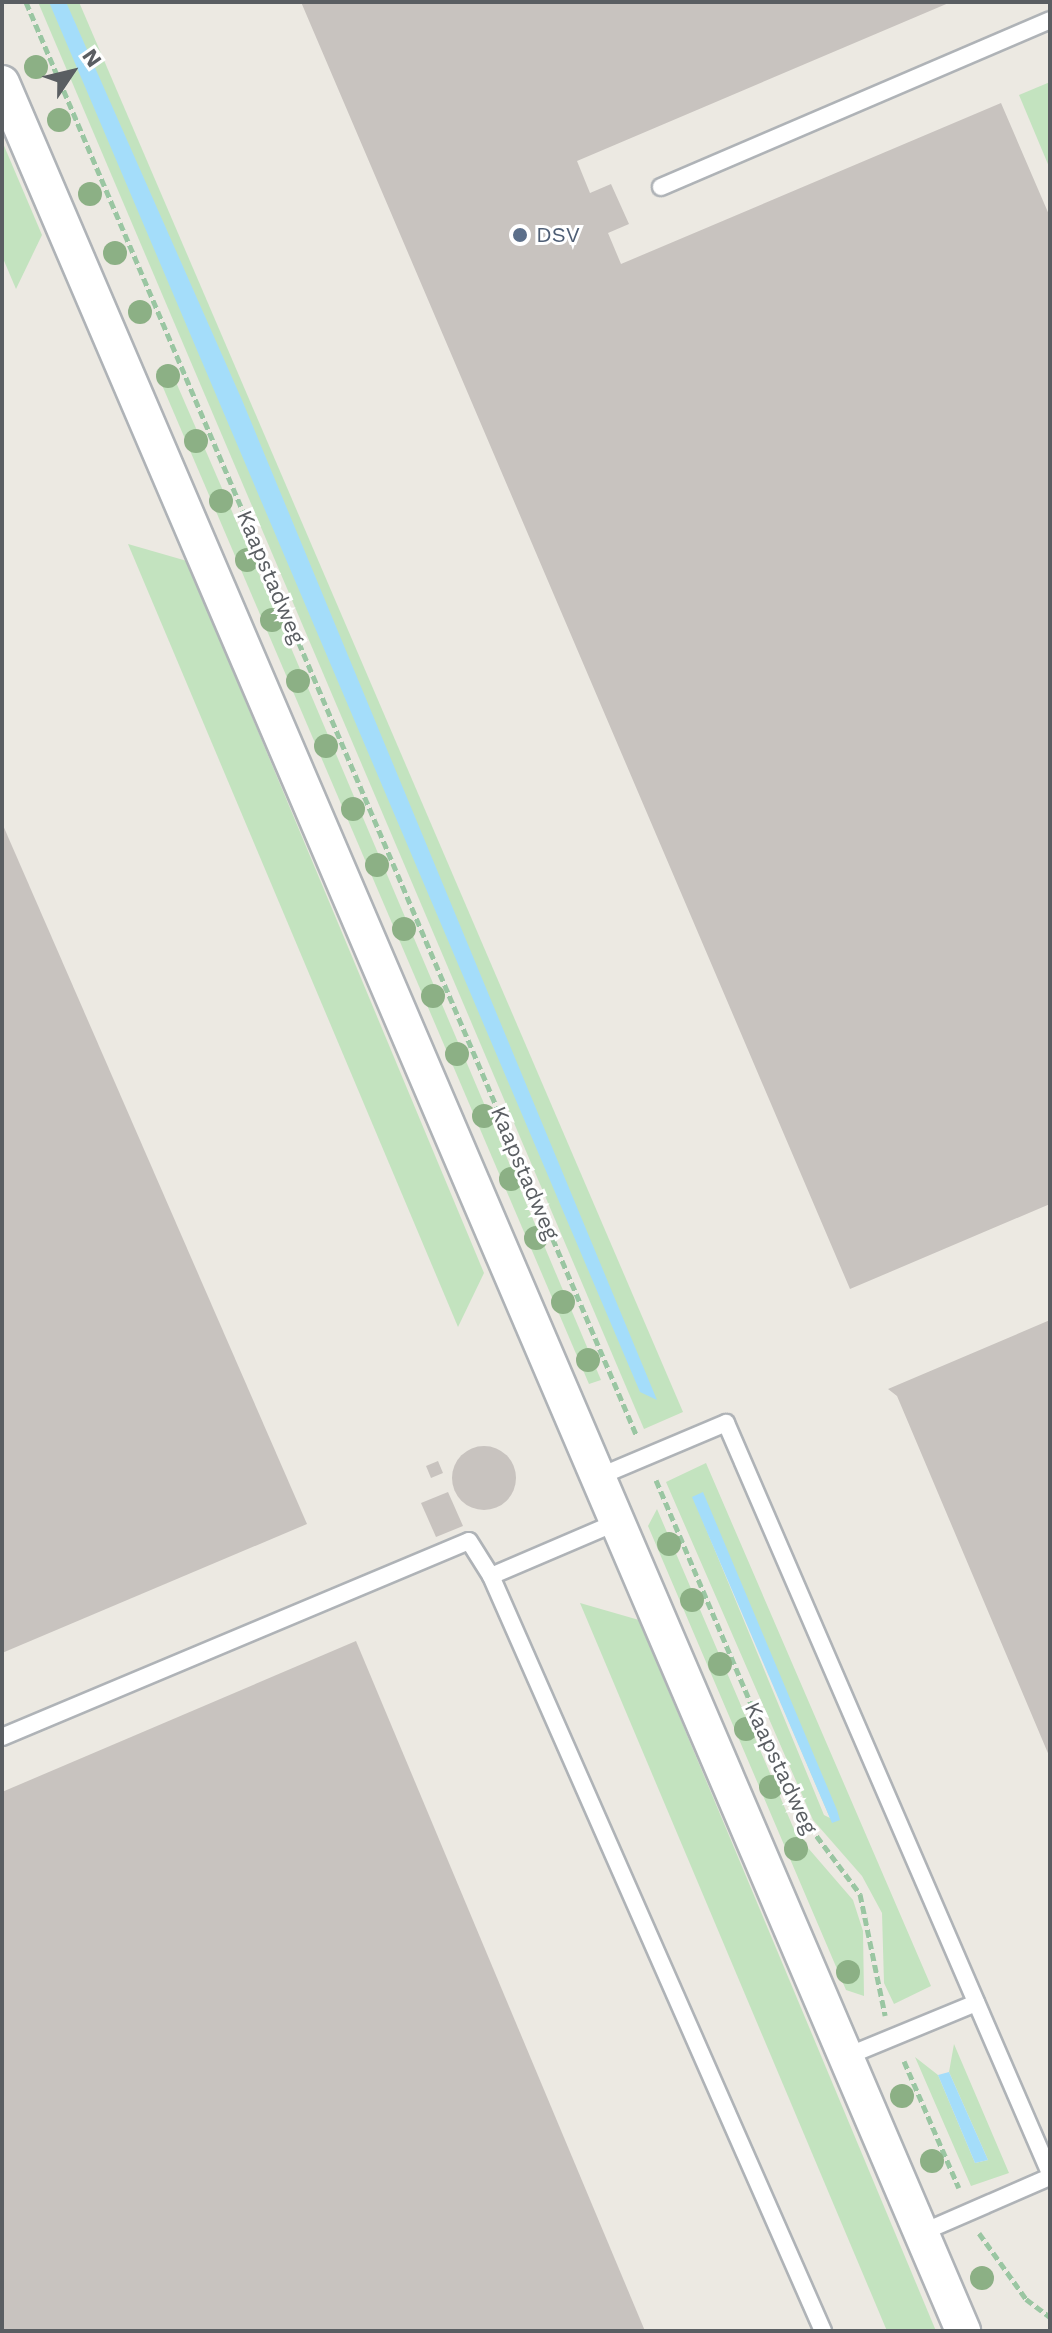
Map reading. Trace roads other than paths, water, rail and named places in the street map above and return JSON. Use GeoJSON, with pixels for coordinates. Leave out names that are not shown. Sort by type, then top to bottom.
{"type":"FeatureCollection","features":[{"type":"Feature","properties":{"kind":"street"},"geometry":{"type":"LineString","coordinates":[[2,83],[963,2331]]}},
{"type":"Feature","properties":{"kind":"lane"},"geometry":{"type":"LineString","coordinates":[[661,187],[1050,20]]}},
{"type":"Feature","properties":{"kind":"lane"},"geometry":{"type":"LineString","coordinates":[[598,1477],[726,1423],[1050,2175],[921,2233]]}},
{"type":"Feature","properties":{"kind":"lane"},"geometry":{"type":"LineString","coordinates":[[491,1576],[617,1522]]}},
{"type":"Feature","properties":{"kind":"lane"},"geometry":{"type":"LineString","coordinates":[[2,1737],[469,1541],[491,1576],[823,2331]]}},
{"type":"Feature","properties":{"kind":"lane"},"geometry":{"type":"LineString","coordinates":[[845,2057],[976,2003]]}},
{"type":"Feature","properties":{"kind":"water"},"geometry":{"type":"Polygon","coordinates":[[[49,2],[66,2],[242,400],[657,1400],[640,1392],[49,2]]]}},
{"type":"Feature","properties":{"kind":"water"},"geometry":{"type":"Polygon","coordinates":[[[703,1492],[840,1820],[832,1823],[692,1497],[703,1492]]]}},
{"type":"Feature","properties":{"kind":"water"},"geometry":{"type":"Polygon","coordinates":[[[949,2072],[988,2160],[975,2163],[938,2075],[949,2072]]]}},
{"type":"Feature","properties":{"kind":"place","name":"DSV"},"geometry":{"type":"Point","coordinates":[520,235]}}]}
